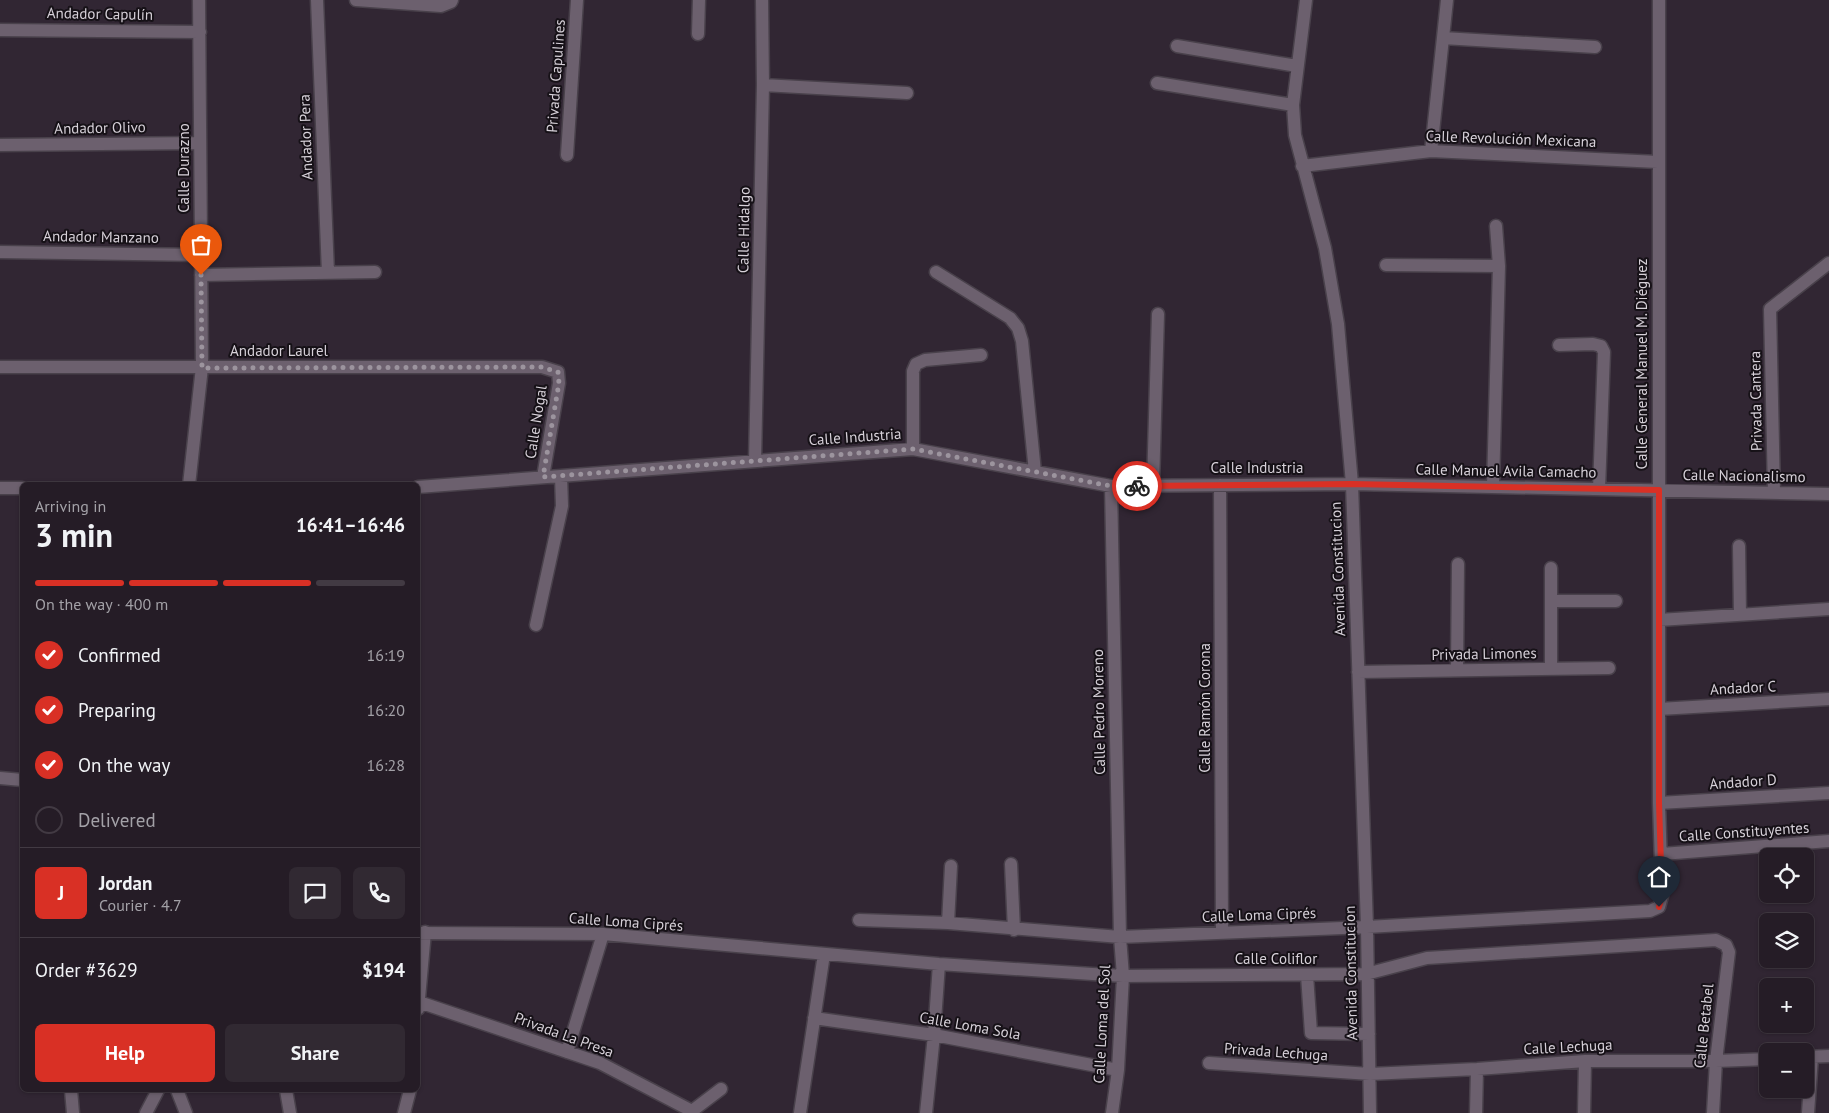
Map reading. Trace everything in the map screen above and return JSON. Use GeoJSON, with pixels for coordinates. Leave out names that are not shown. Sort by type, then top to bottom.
{"type":"FeatureCollection","features":[{"type":"Feature","properties":{"kind":"street","name":"Calle Durazno"},"geometry":{"type":"LineString","coordinates":[[190,482],[202,368],[200,0]]}},
{"type":"Feature","properties":{"kind":"street","name":"Andador Pera"},"geometry":{"type":"LineString","coordinates":[[317,0],[328,273]]}},
{"type":"Feature","properties":{"kind":"street"},"geometry":{"type":"LineString","coordinates":[[356,0],[441,6],[452,1]]}},
{"type":"Feature","properties":{"kind":"street","name":"Privada Capulines"},"geometry":{"type":"LineString","coordinates":[[567,155],[577,0]]}},
{"type":"Feature","properties":{"kind":"street"},"geometry":{"type":"LineString","coordinates":[[698,34],[699,0]]}},
{"type":"Feature","properties":{"kind":"street","name":"Calle Hidalgo"},"geometry":{"type":"LineString","coordinates":[[756,461],[763,85],[762,0]]}},
{"type":"Feature","properties":{"kind":"street","name":"Avenida Constitucion"},"geometry":{"type":"LineString","coordinates":[[1306,0],[1292,106],[1295,135],[1325,248],[1338,324],[1352,484],[1367,927],[1366,974],[1370,1113]]}},
{"type":"Feature","properties":{"kind":"street"},"geometry":{"type":"LineString","coordinates":[[1431,151],[1446,0]]}},
{"type":"Feature","properties":{"kind":"street","name":"Calle General Manuel M. Diéguez"},"geometry":{"type":"LineString","coordinates":[[1659,0],[1659,803],[1662,854],[1662,896],[1659,907]]}},
{"type":"Feature","properties":{"kind":"street","name":"Andador Capulín"},"geometry":{"type":"LineString","coordinates":[[0,30],[200,32]]}},
{"type":"Feature","properties":{"kind":"street"},"geometry":{"type":"LineString","coordinates":[[1442,38],[1595,47]]}},
{"type":"Feature","properties":{"kind":"street"},"geometry":{"type":"LineString","coordinates":[[1177,46],[1297,66]]}},
{"type":"Feature","properties":{"kind":"street"},"geometry":{"type":"LineString","coordinates":[[1157,83],[1292,106]]}},
{"type":"Feature","properties":{"kind":"street"},"geometry":{"type":"LineString","coordinates":[[763,85],[907,93]]}},
{"type":"Feature","properties":{"kind":"street","name":"Andador Olivo"},"geometry":{"type":"LineString","coordinates":[[0,145],[200,143]]}},
{"type":"Feature","properties":{"kind":"street","name":"Calle Revolución Mexicana"},"geometry":{"type":"LineString","coordinates":[[1302,166],[1431,151],[1658,162]]}},
{"type":"Feature","properties":{"kind":"street"},"geometry":{"type":"LineString","coordinates":[[1493,486],[1499,266],[1496,226]]}},
{"type":"Feature","properties":{"kind":"street","name":"Andador Manzano"},"geometry":{"type":"LineString","coordinates":[[0,252],[201,255]]}},
{"type":"Feature","properties":{"kind":"street","name":"Privada Cantera"},"geometry":{"type":"LineString","coordinates":[[1774,492],[1770,309],[1829,263]]}},
{"type":"Feature","properties":{"kind":"street"},"geometry":{"type":"LineString","coordinates":[[1386,265],[1499,266]]}},
{"type":"Feature","properties":{"kind":"street"},"geometry":{"type":"LineString","coordinates":[[201,275],[375,272]]}},
{"type":"Feature","properties":{"kind":"street"},"geometry":{"type":"LineString","coordinates":[[936,272],[1010,318],[1018,328],[1022,341],[1035,472]]}},
{"type":"Feature","properties":{"kind":"street"},"geometry":{"type":"LineString","coordinates":[[1153,485],[1158,314]]}},
{"type":"Feature","properties":{"kind":"street"},"geometry":{"type":"LineString","coordinates":[[1559,345],[1593,344],[1601,346],[1604,352],[1600,489]]}},
{"type":"Feature","properties":{"kind":"street"},"geometry":{"type":"LineString","coordinates":[[913,449],[913,371],[916,364],[925,360],[981,355]]}},
{"type":"Feature","properties":{"kind":"street","name":"Andador Laurel"},"geometry":{"type":"LineString","coordinates":[[0,368],[542,367],[558,372]]}},
{"type":"Feature","properties":{"kind":"street","name":"Calle Nogal"},"geometry":{"type":"LineString","coordinates":[[543,477],[559,383],[558,372]]}},
{"type":"Feature","properties":{"kind":"street","name":"Calle Industria"},"geometry":{"type":"LineString","coordinates":[[420,487],[913,449],[1111,486],[1352,484]]}},
{"type":"Feature","properties":{"kind":"street"},"geometry":{"type":"LineString","coordinates":[[536,626],[562,506],[561,476]]}},
{"type":"Feature","properties":{"kind":"street","name":"Calle Manuel Avila Camacho"},"geometry":{"type":"LineString","coordinates":[[1352,484],[1659,490]]}},
{"type":"Feature","properties":{"kind":"street","name":"Calle Ramón Corona"},"geometry":{"type":"LineString","coordinates":[[1220,485],[1222,932]]}},
{"type":"Feature","properties":{"kind":"street","name":"Calle Pedro Moreno"},"geometry":{"type":"LineString","coordinates":[[1111,486],[1120,937]]}},
{"type":"Feature","properties":{"kind":"street"},"geometry":{"type":"LineString","coordinates":[[0,488],[20,488]]}},
{"type":"Feature","properties":{"kind":"street","name":"Calle Nacionalismo"},"geometry":{"type":"LineString","coordinates":[[1659,490],[1829,494]]}},
{"type":"Feature","properties":{"kind":"street"},"geometry":{"type":"LineString","coordinates":[[1739,546],[1740,615]]}},
{"type":"Feature","properties":{"kind":"street"},"geometry":{"type":"LineString","coordinates":[[1457,670],[1458,564]]}},
{"type":"Feature","properties":{"kind":"street"},"geometry":{"type":"LineString","coordinates":[[1551,568],[1551,669]]}},
{"type":"Feature","properties":{"kind":"street"},"geometry":{"type":"LineString","coordinates":[[1551,601],[1616,601]]}},
{"type":"Feature","properties":{"kind":"street"},"geometry":{"type":"LineString","coordinates":[[1659,620],[1829,609]]}},
{"type":"Feature","properties":{"kind":"street","name":"Privada Limones"},"geometry":{"type":"LineString","coordinates":[[1358,672],[1609,668]]}},
{"type":"Feature","properties":{"kind":"street","name":"Andador C"},"geometry":{"type":"LineString","coordinates":[[1659,709],[1829,699]]}},
{"type":"Feature","properties":{"kind":"street"},"geometry":{"type":"LineString","coordinates":[[0,778],[20,780]]}},
{"type":"Feature","properties":{"kind":"street","name":"Andador D"},"geometry":{"type":"LineString","coordinates":[[1659,803],[1829,793]]}},
{"type":"Feature","properties":{"kind":"street","name":"Calle Constituyentes"},"geometry":{"type":"LineString","coordinates":[[1662,854],[1829,841]]}},
{"type":"Feature","properties":{"kind":"street"},"geometry":{"type":"LineString","coordinates":[[1012,864],[1014,930]]}},
{"type":"Feature","properties":{"kind":"street"},"geometry":{"type":"LineString","coordinates":[[948,923],[951,866]]}},
{"type":"Feature","properties":{"kind":"street","name":"Calle Loma Ciprés"},"geometry":{"type":"LineString","coordinates":[[859,920],[948,923],[1014,930],[1120,937],[1367,927],[1650,911],[1659,907]]}},
{"type":"Feature","properties":{"kind":"street"},"geometry":{"type":"LineString","coordinates":[[420,970],[422,933]]}},
{"type":"Feature","properties":{"kind":"street","name":"Calle Loma Ciprés"},"geometry":{"type":"LineString","coordinates":[[422,933],[603,934],[824,954]]}},
{"type":"Feature","properties":{"kind":"street"},"geometry":{"type":"LineString","coordinates":[[567,1052],[603,934]]}},
{"type":"Feature","properties":{"kind":"street","name":"Calle Loma del Sol"},"geometry":{"type":"LineString","coordinates":[[1112,1113],[1118,1070],[1123,976],[1120,937]]}},
{"type":"Feature","properties":{"kind":"street","name":"Calle Coliflor"},"geometry":{"type":"LineString","coordinates":[[824,954],[939,964],[1123,976],[1307,975],[1366,974],[1427,958],[1716,940],[1726,945]]}},
{"type":"Feature","properties":{"kind":"street","name":"Calle Betabel"},"geometry":{"type":"LineString","coordinates":[[1713,1113],[1716,1061],[1729,952],[1726,945]]}},
{"type":"Feature","properties":{"kind":"street"},"geometry":{"type":"LineString","coordinates":[[800,1113],[824,954]]}},
{"type":"Feature","properties":{"kind":"street"},"geometry":{"type":"LineString","coordinates":[[926,1113],[939,964]]}},
{"type":"Feature","properties":{"kind":"street"},"geometry":{"type":"LineString","coordinates":[[1307,975],[1311,1033],[1369,1034]]}},
{"type":"Feature","properties":{"kind":"street","name":"Privada La Presa"},"geometry":{"type":"LineString","coordinates":[[420,1007],[600,1063],[692,1112]]}},
{"type":"Feature","properties":{"kind":"street","name":"Calle Loma Sola"},"geometry":{"type":"LineString","coordinates":[[814,1018],[934,1035],[1118,1070]]}},
{"type":"Feature","properties":{"kind":"street"},"geometry":{"type":"LineString","coordinates":[[1814,1057],[1829,1056]]}},
{"type":"Feature","properties":{"kind":"street","name":"Calle Lechuga"},"geometry":{"type":"LineString","coordinates":[[1370,1074],[1585,1061],[1759,1059]]}},
{"type":"Feature","properties":{"kind":"street"},"geometry":{"type":"LineString","coordinates":[[1584,1113],[1585,1061]]}},
{"type":"Feature","properties":{"kind":"street","name":"Privada Lechuga"},"geometry":{"type":"LineString","coordinates":[[1209,1064],[1370,1074]]}},
{"type":"Feature","properties":{"kind":"street"},"geometry":{"type":"LineString","coordinates":[[1476,1069],[1476,1113]]}},
{"type":"Feature","properties":{"kind":"street"},"geometry":{"type":"LineString","coordinates":[[692,1112],[721,1089]]}},
{"type":"Feature","properties":{"kind":"street"},"geometry":{"type":"LineString","coordinates":[[71,1092],[73,1113]]}},
{"type":"Feature","properties":{"kind":"street"},"geometry":{"type":"LineString","coordinates":[[146,1113],[157,1092]]}},
{"type":"Feature","properties":{"kind":"street"},"geometry":{"type":"LineString","coordinates":[[178,1092],[186,1113]]}},
{"type":"Feature","properties":{"kind":"street"},"geometry":{"type":"LineString","coordinates":[[286,1092],[290,1113]]}},
{"type":"Feature","properties":{"kind":"street"},"geometry":{"type":"LineString","coordinates":[[404,1113],[409,1092]]}},
{"type":"Feature","properties":{"kind":"street"},"geometry":{"type":"LineString","coordinates":[[1808,1098],[1808,1113]]}},
{"type":"Feature","properties":{"kind":"way so far"},"geometry":{"type":"LineString","coordinates":[[201,275],[202,368],[542,367],[558,372],[559,383],[543,477],[913,449],[1111,486],[1137,486]]}},
{"type":"Feature","properties":{"kind":"route"},"geometry":{"type":"LineString","coordinates":[[1137,486],[1352,484],[1659,490],[1659,803],[1662,854],[1662,896],[1659,907]]}}]}
